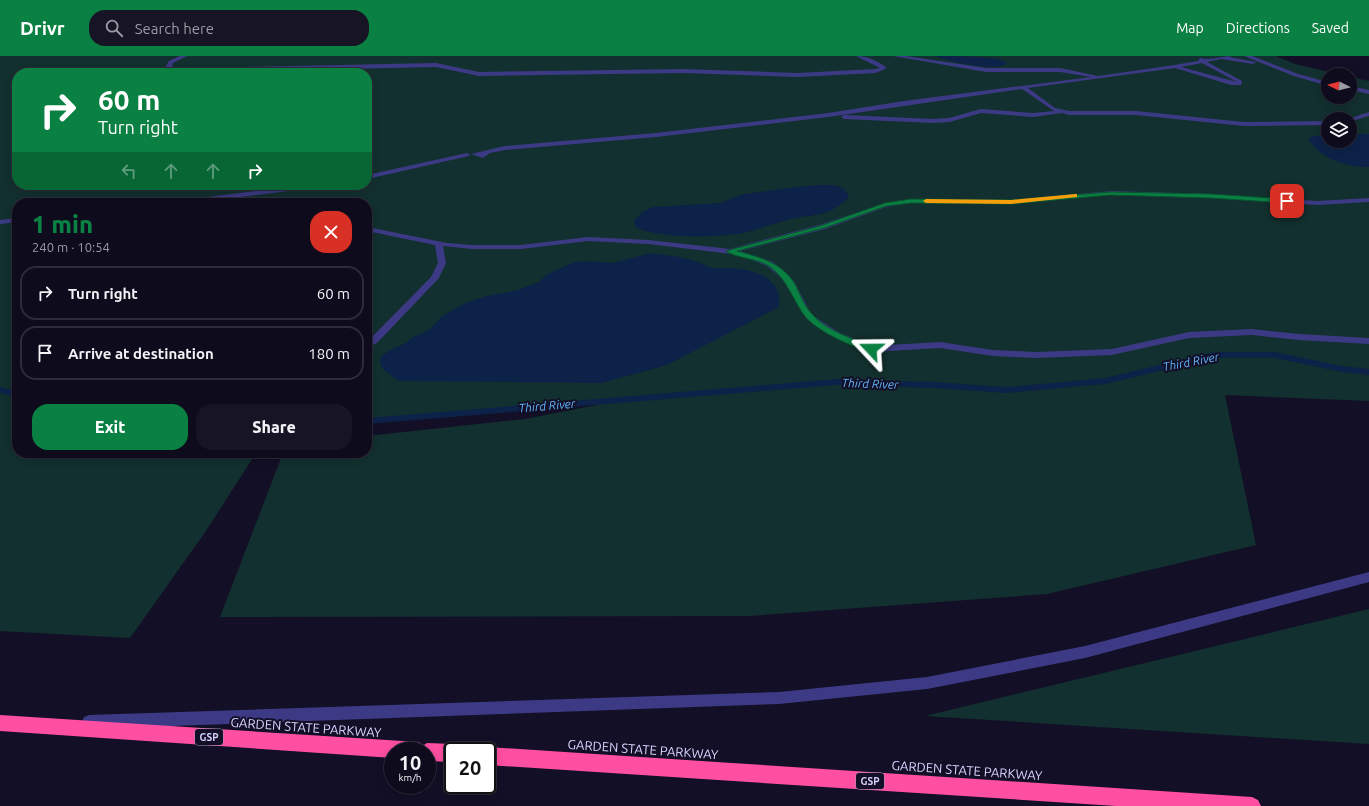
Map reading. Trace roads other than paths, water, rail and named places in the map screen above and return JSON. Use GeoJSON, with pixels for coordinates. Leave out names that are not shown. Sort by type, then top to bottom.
{"type":"FeatureCollection","features":[{"type":"Feature","properties":{"kind":"highway","name":"GARDEN STATE PARKWAY"},"geometry":{"type":"LineString","coordinates":[[8,724],[384,749]]}},
{"type":"Feature","properties":{"kind":"highway","name":"GARDEN STATE PARKWAY"},"geometry":{"type":"LineString","coordinates":[[496,757],[1252,806]]}},
{"type":"Feature","properties":{"kind":"lane"},"geometry":{"type":"LineString","coordinates":[[170,68],[171,62],[184,56]]}},
{"type":"Feature","properties":{"kind":"lane"},"geometry":{"type":"LineString","coordinates":[[290,68],[436,65],[479,74],[683,71],[798,75],[876,71],[884,68],[873,61],[859,56]]}},
{"type":"Feature","properties":{"kind":"lane"},"geometry":{"type":"LineString","coordinates":[[896,56],[974,69],[1060,70],[1083,72],[1102,77]]}},
{"type":"Feature","properties":{"kind":"lane"},"geometry":{"type":"LineString","coordinates":[[1175,67],[1233,84],[1239,84],[1240,82],[1194,56]]}},
{"type":"Feature","properties":{"kind":"lane"},"geometry":{"type":"LineString","coordinates":[[483,152],[474,154],[484,156],[488,152],[513,147],[656,135],[828,115],[1175,67],[1229,56]]}},
{"type":"Feature","properties":{"kind":"lane"},"geometry":{"type":"LineString","coordinates":[[1246,56],[1271,66],[1321,82]]}},
{"type":"Feature","properties":{"kind":"lane"},"geometry":{"type":"LineString","coordinates":[[1221,58],[1271,66]]}},
{"type":"Feature","properties":{"kind":"lane"},"geometry":{"type":"LineString","coordinates":[[1024,88],[1060,112]]}},
{"type":"Feature","properties":{"kind":"lane"},"geometry":{"type":"LineString","coordinates":[[1357,89],[1369,92]]}},
{"type":"Feature","properties":{"kind":"lane"},"geometry":{"type":"LineString","coordinates":[[867,109],[874,111],[876,116],[874,119]]}},
{"type":"Feature","properties":{"kind":"lane"},"geometry":{"type":"LineString","coordinates":[[828,115],[874,119],[933,121],[950,120],[970,113],[982,111],[1033,115],[1060,112],[1167,115],[1244,124],[1321,122]]}},
{"type":"Feature","properties":{"kind":"lane"},"geometry":{"type":"LineString","coordinates":[[1357,118],[1369,114]]}},
{"type":"Feature","properties":{"kind":"lane"},"geometry":{"type":"LineString","coordinates":[[372,176],[467,155]]}},
{"type":"Feature","properties":{"kind":"lane"},"geometry":{"type":"LineString","coordinates":[[222,198],[284,190]]}},
{"type":"Feature","properties":{"kind":"lane"},"geometry":{"type":"LineString","coordinates":[[729,251],[822,227],[885,205],[911,201],[1011,202],[1111,193],[1210,196],[1318,203],[1369,200]]}},
{"type":"Feature","properties":{"kind":"lane"},"geometry":{"type":"LineString","coordinates":[[0,222],[12,221]]}},
{"type":"Feature","properties":{"kind":"lane"},"geometry":{"type":"LineString","coordinates":[[372,230],[439,244],[462,247],[521,247],[588,239],[648,242],[729,251],[757,258],[770,264],[781,273],[790,284],[808,315],[815,321],[835,334],[871,349],[940,345],[993,352],[1036,355],[1112,352],[1189,336],[1252,332],[1299,337],[1369,341]]}},
{"type":"Feature","properties":{"kind":"lane"},"geometry":{"type":"LineString","coordinates":[[439,244],[442,263]]}},
{"type":"Feature","properties":{"kind":"lane"},"geometry":{"type":"LineString","coordinates":[[372,342],[435,278],[449,252],[462,247]]}},
{"type":"Feature","properties":{"kind":"lane"},"geometry":{"type":"LineString","coordinates":[[8,724],[779,698],[927,683],[1085,652],[1369,577]]}},
{"type":"Feature","properties":{"kind":"water"},"geometry":{"type":"Polygon","coordinates":[[[935,56],[983,57],[1007,62],[1003,65],[995,67],[984,67],[950,61],[935,56]]]}},
{"type":"Feature","properties":{"kind":"water"},"geometry":{"type":"Polygon","coordinates":[[[1357,134],[1369,134],[1369,167],[1352,166],[1329,158],[1315,148],[1309,141],[1310,137],[1321,135],[1321,148],[1357,148],[1357,134]]]}},
{"type":"Feature","properties":{"kind":"water"},"geometry":{"type":"Polygon","coordinates":[[[819,185],[833,185],[841,187],[845,190],[849,197],[835,208],[822,214],[791,219],[732,235],[688,236],[658,234],[635,227],[634,221],[642,212],[653,207],[720,203],[744,194],[819,185]]]}},
{"type":"Feature","properties":{"kind":"water"},"geometry":{"type":"Polygon","coordinates":[[[651,253],[687,259],[713,268],[748,270],[756,273],[771,282],[776,288],[779,297],[779,307],[667,365],[602,383],[399,381],[385,371],[381,366],[381,356],[406,343],[413,337],[429,330],[441,317],[465,303],[487,296],[518,290],[539,282],[548,274],[574,262],[593,261],[612,263],[651,253]]]}},
{"type":"Feature","properties":{"kind":"waterway","name":"Third River"},"geometry":{"type":"LineString","coordinates":[[372,421],[837,382],[933,385],[1007,390],[1105,381],[1214,355],[1275,355],[1342,369],[1369,372]]}},
{"type":"Feature","properties":{"kind":"waterway","name":"Third River"},"geometry":{"type":"LineString","coordinates":[[0,390],[12,393]]}}]}
